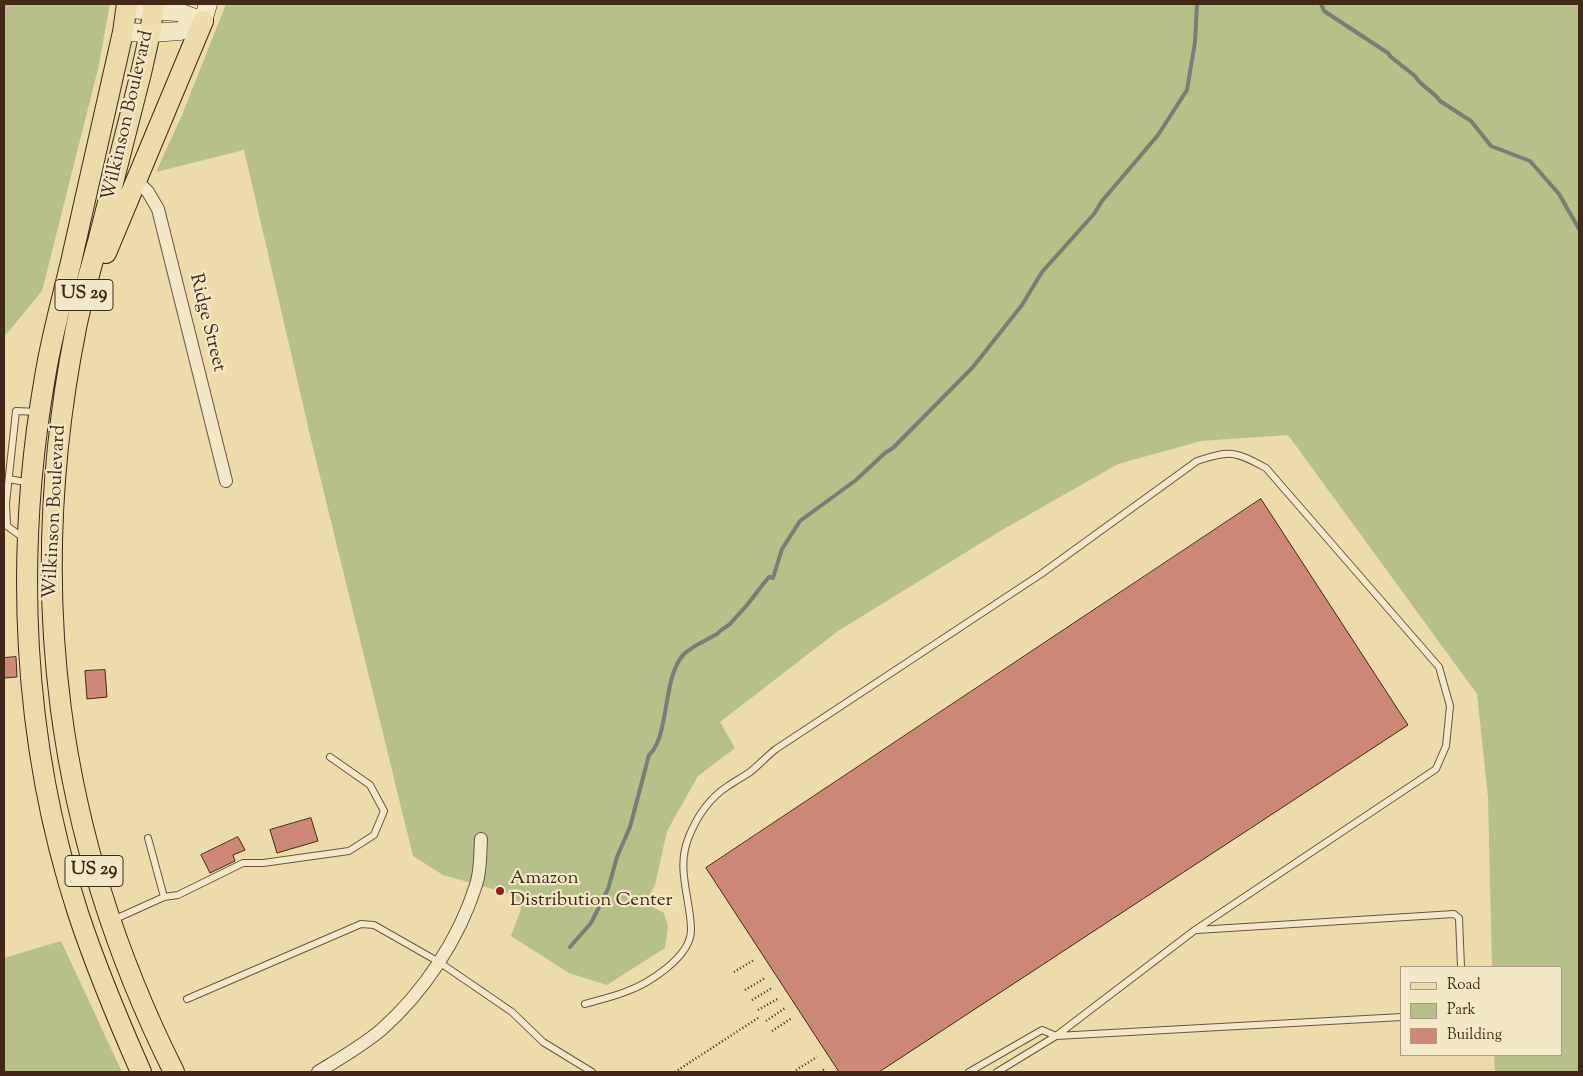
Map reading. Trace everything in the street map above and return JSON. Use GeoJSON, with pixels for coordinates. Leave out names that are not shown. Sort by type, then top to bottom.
{"type":"FeatureCollection","features":[{"type":"Feature","properties":{"kind":"main road"},"geometry":{"type":"LineString","coordinates":[[127,6],[153,7],[178,12],[206,12]]}},
{"type":"Feature","properties":{"kind":"main road","name":"Wilkinson Boulevard"},"geometry":{"type":"LineString","coordinates":[[127,6],[123,32],[45,375],[31,484],[26,594],[31,688],[48,801],[77,911],[96,964],[141,1072]]}},
{"type":"Feature","properties":{"kind":"main road","name":"Wilkinson Boulevard"},"geometry":{"type":"LineString","coordinates":[[153,7],[150,33],[120,159],[76,326],[60,422],[54,472],[51,591],[57,684],[67,751],[87,847],[121,953],[142,1006],[174,1072]]}},
{"type":"Feature","properties":{"kind":"main road"},"geometry":{"type":"LineString","coordinates":[[123,32],[180,31],[206,12]]}},
{"type":"Feature","properties":{"kind":"main road"},"geometry":{"type":"LineString","coordinates":[[76,326],[206,12]]}},
{"type":"Feature","properties":{"kind":"main road"},"geometry":{"type":"LineString","coordinates":[[26,594],[51,591]]}},
{"type":"Feature","properties":{"kind":"street","name":"Ridge Street"},"geometry":{"type":"LineString","coordinates":[[136,180],[148,192],[158,209],[226,481]]}},
{"type":"Feature","properties":{"kind":"street"},"geometry":{"type":"LineString","coordinates":[[318,1072],[380,1030],[410,1002],[439,962],[461,921],[477,883],[481,839]]}},
{"type":"Feature","properties":{"kind":"lane"},"geometry":{"type":"LineString","coordinates":[[28,540],[7,526],[6,503],[16,412],[39,412]]}},
{"type":"Feature","properties":{"kind":"lane"},"geometry":{"type":"LineString","coordinates":[[585,1004],[627,992],[650,980],[675,962],[686,947],[691,932],[684,886],[687,842],[695,822],[707,803],[726,787],[750,772],[784,743],[1041,574],[1197,461],[1221,453],[1243,455],[1266,468],[1439,667],[1450,706],[1446,746],[1436,769],[1195,930],[1056,1036],[997,1072]]}},
{"type":"Feature","properties":{"kind":"lane"},"geometry":{"type":"LineString","coordinates":[[9,480],[31,484]]}},
{"type":"Feature","properties":{"kind":"lane"},"geometry":{"type":"LineString","coordinates":[[110,921],[164,897],[178,894],[243,863],[263,863],[349,851],[374,835],[384,812],[370,785],[330,757]]}},
{"type":"Feature","properties":{"kind":"lane"},"geometry":{"type":"LineString","coordinates":[[148,838],[164,897]]}},
{"type":"Feature","properties":{"kind":"lane"},"geometry":{"type":"LineString","coordinates":[[1195,930],[1454,914],[1459,918],[1461,966]]}},
{"type":"Feature","properties":{"kind":"lane"},"geometry":{"type":"LineString","coordinates":[[188,999],[361,924],[374,925],[439,962],[512,1012],[543,1042],[592,1072]]}},
{"type":"Feature","properties":{"kind":"lane"},"geometry":{"type":"LineString","coordinates":[[969,1072],[1042,1030],[1056,1036],[1400,1017]]}},
{"type":"Feature","properties":{"kind":"path"},"geometry":{"type":"LineString","coordinates":[[734,972],[754,960]]}},
{"type":"Feature","properties":{"kind":"path"},"geometry":{"type":"LineString","coordinates":[[740,961],[744,966]]}},
{"type":"Feature","properties":{"kind":"path"},"geometry":{"type":"LineString","coordinates":[[745,990],[765,978]]}},
{"type":"Feature","properties":{"kind":"path"},"geometry":{"type":"LineString","coordinates":[[752,1000],[772,988]]}},
{"type":"Feature","properties":{"kind":"path"},"geometry":{"type":"LineString","coordinates":[[758,1010],[779,998]]}},
{"type":"Feature","properties":{"kind":"path"},"geometry":{"type":"LineString","coordinates":[[766,1021],[785,1008]]}},
{"type":"Feature","properties":{"kind":"path"},"geometry":{"type":"LineString","coordinates":[[674,1072],[758,1018]]}},
{"type":"Feature","properties":{"kind":"path"},"geometry":{"type":"LineString","coordinates":[[772,1031],[792,1018]]}},
{"type":"Feature","properties":{"kind":"path"},"geometry":{"type":"LineString","coordinates":[[796,1070],[817,1057]]}},
{"type":"Feature","properties":{"kind":"path"},"geometry":{"type":"LineString","coordinates":[[820,1072],[825,1069]]}},
{"type":"Feature","properties":{"kind":"green space"},"geometry":{"type":"Polygon","coordinates":[[[4,4],[110,4],[98,69],[42,291],[4,337],[4,4]]]}},
{"type":"Feature","properties":{"kind":"green space"},"geometry":{"type":"Polygon","coordinates":[[[226,4],[1579,4],[1579,1072],[1495,1072],[1494,1056],[1563,1056],[1563,966],[1492,966],[1488,797],[1477,694],[1288,435],[1201,441],[1118,464],[1002,530],[838,631],[720,722],[735,748],[698,776],[667,831],[655,885],[645,903],[664,913],[668,926],[665,948],[607,985],[569,973],[511,936],[521,909],[514,895],[443,875],[413,856],[313,448],[244,150],[156,172],[182,115],[226,4]]]}},
{"type":"Feature","properties":{"kind":"green space"},"geometry":{"type":"Polygon","coordinates":[[[61,941],[122,1072],[4,1072],[4,958],[61,941]]]}},
{"type":"Feature","properties":{"kind":"building"},"geometry":{"type":"Polygon","coordinates":[[[1261,499],[1408,725],[879,1072],[839,1072],[706,868],[1261,499]]]}},
{"type":"Feature","properties":{"kind":"building"},"geometry":{"type":"Polygon","coordinates":[[[16,657],[17,677],[4,678],[4,658],[16,657]]]}},
{"type":"Feature","properties":{"kind":"building"},"geometry":{"type":"Polygon","coordinates":[[[105,670],[107,697],[87,699],[85,671],[105,670]]]}},
{"type":"Feature","properties":{"kind":"building"},"geometry":{"type":"Polygon","coordinates":[[[311,818],[318,841],[277,853],[270,830],[311,818]]]}},
{"type":"Feature","properties":{"kind":"building"},"geometry":{"type":"Polygon","coordinates":[[[238,837],[245,850],[233,855],[235,861],[210,873],[201,855],[238,837]]]}},
{"type":"Feature","properties":{"kind":"waterway"},"geometry":{"type":"LineString","coordinates":[[570,947],[591,923],[608,889],[617,857],[630,827],[649,755],[656,746],[664,721],[672,677],[677,664],[687,651],[717,634],[730,624],[769,577],[773,578],[782,549],[800,521],[856,480],[893,448],[973,367],[1022,305],[1042,272],[1094,214],[1102,201],[1158,135],[1187,90],[1195,42],[1197,4]]}},
{"type":"Feature","properties":{"kind":"waterway"},"geometry":{"type":"LineString","coordinates":[[1321,4],[1324,11],[1388,53],[1440,101],[1471,121],[1491,146],[1530,161],[1559,194],[1579,229]]}},
{"type":"Feature","properties":{"kind":"place","name":"Amazon Distribution Center"},"geometry":{"type":"Point","coordinates":[500,891]}}]}
